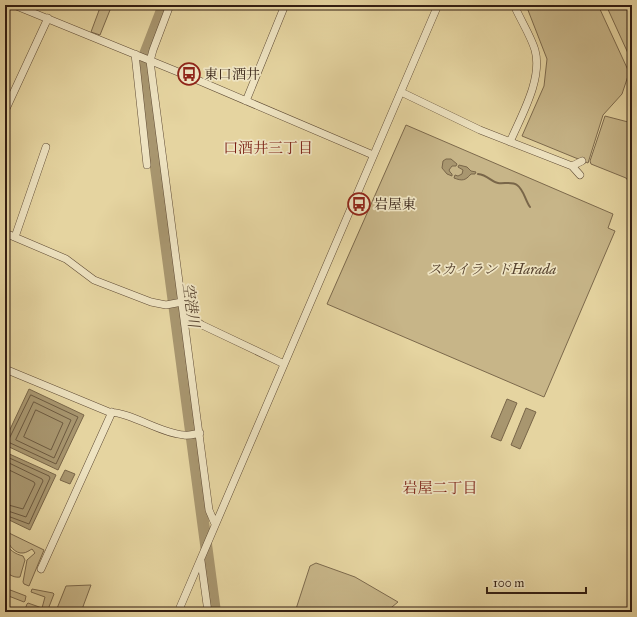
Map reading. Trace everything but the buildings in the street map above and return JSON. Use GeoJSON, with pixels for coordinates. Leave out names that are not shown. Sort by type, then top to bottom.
{"type":"FeatureCollection","features":[{"type":"Feature","properties":{"kind":"street"},"geometry":{"type":"LineString","coordinates":[[14,5],[149,60],[373,155]]}},
{"type":"Feature","properties":{"kind":"street"},"geometry":{"type":"LineString","coordinates":[[170,5],[149,60],[180,302],[184,314],[198,433],[209,510],[214,527]]}},
{"type":"Feature","properties":{"kind":"street"},"geometry":{"type":"LineString","coordinates":[[246,101],[285,5]]}},
{"type":"Feature","properties":{"kind":"street"},"geometry":{"type":"LineString","coordinates":[[178,612],[438,5]]}},
{"type":"Feature","properties":{"kind":"street"},"geometry":{"type":"LineString","coordinates":[[510,142],[533,86],[536,72],[535,51],[514,5]]}},
{"type":"Feature","properties":{"kind":"street"},"geometry":{"type":"LineString","coordinates":[[5,111],[48,18]]}},
{"type":"Feature","properties":{"kind":"street"},"geometry":{"type":"LineString","coordinates":[[137,55],[147,165]]}},
{"type":"Feature","properties":{"kind":"street"},"geometry":{"type":"LineString","coordinates":[[401,92],[480,130],[572,166],[580,175]]}},
{"type":"Feature","properties":{"kind":"street"},"geometry":{"type":"LineString","coordinates":[[15,237],[46,147]]}},
{"type":"Feature","properties":{"kind":"street"},"geometry":{"type":"LineString","coordinates":[[572,166],[582,161]]}},
{"type":"Feature","properties":{"kind":"street"},"geometry":{"type":"LineString","coordinates":[[5,232],[66,259],[94,280],[151,302],[169,305],[180,302]]}},
{"type":"Feature","properties":{"kind":"street"},"geometry":{"type":"LineString","coordinates":[[184,314],[202,325],[284,364]]}},
{"type":"Feature","properties":{"kind":"street"},"geometry":{"type":"LineString","coordinates":[[5,369],[112,412],[117,412],[160,428],[186,435],[198,433]]}},
{"type":"Feature","properties":{"kind":"street"},"geometry":{"type":"LineString","coordinates":[[41,569],[112,412]]}},
{"type":"Feature","properties":{"kind":"street"},"geometry":{"type":"LineString","coordinates":[[201,559],[208,612]]}},
{"type":"Feature","properties":{"kind":"green space"},"geometry":{"type":"Polygon","coordinates":[[[101,5],[112,5],[100,35],[91,32],[101,5]]]}},
{"type":"Feature","properties":{"kind":"green space"},"geometry":{"type":"Polygon","coordinates":[[[526,5],[598,5],[628,70],[628,76],[622,94],[603,115],[588,163],[522,136],[544,86],[547,59],[526,5]]]}},
{"type":"Feature","properties":{"kind":"green space"},"geometry":{"type":"Polygon","coordinates":[[[606,5],[632,5],[632,62],[606,5]]]}},
{"type":"Feature","properties":{"kind":"green space"},"geometry":{"type":"Polygon","coordinates":[[[605,116],[632,123],[632,186],[626,178],[591,164],[590,161],[605,116]]]}},
{"type":"Feature","properties":{"kind":"green space","name":"スカイランドHarada"},"geometry":{"type":"Polygon","coordinates":[[[406,125],[613,214],[608,228],[615,231],[544,397],[327,304],[406,125]]]}},
{"type":"Feature","properties":{"kind":"green space"},"geometry":{"type":"Polygon","coordinates":[[[9,533],[44,550],[29,586],[23,582],[27,560],[35,553],[32,549],[23,553],[15,551],[6,539],[9,533]]]}},
{"type":"Feature","properties":{"kind":"green space"},"geometry":{"type":"Polygon","coordinates":[[[5,542],[10,549],[23,556],[25,560],[20,577],[12,576],[5,571],[5,542]]]}},
{"type":"Feature","properties":{"kind":"green space"},"geometry":{"type":"Polygon","coordinates":[[[316,563],[355,577],[398,602],[386,612],[295,612],[310,566],[316,563]]]}},
{"type":"Feature","properties":{"kind":"green space"},"geometry":{"type":"Polygon","coordinates":[[[91,585],[81,612],[56,611],[66,586],[91,585]]]}},
{"type":"Feature","properties":{"kind":"green space"},"geometry":{"type":"Polygon","coordinates":[[[5,588],[26,596],[25,601],[24,602],[6,595],[5,588]]]}},
{"type":"Feature","properties":{"kind":"green space"},"geometry":{"type":"Polygon","coordinates":[[[32,589],[54,594],[47,612],[24,612],[28,603],[42,608],[45,597],[31,592],[32,589]]]}},
{"type":"Feature","properties":{"kind":"water"},"geometry":{"type":"Polygon","coordinates":[[[446,159],[451,159],[457,164],[456,166],[452,166],[449,170],[452,176],[447,174],[442,168],[443,161],[446,159]]]}},
{"type":"Feature","properties":{"kind":"water"},"geometry":{"type":"Polygon","coordinates":[[[459,165],[476,172],[463,180],[454,178],[455,175],[458,176],[462,174],[463,170],[458,167],[459,165]]]}},
{"type":"Feature","properties":{"kind":"water"},"geometry":{"type":"Polygon","coordinates":[[[29,389],[84,415],[58,470],[5,445],[5,440],[29,389]]]}},
{"type":"Feature","properties":{"kind":"water"},"geometry":{"type":"Polygon","coordinates":[[[507,399],[517,403],[501,441],[491,437],[507,399]]]}},
{"type":"Feature","properties":{"kind":"water"},"geometry":{"type":"Polygon","coordinates":[[[526,408],[536,412],[520,449],[511,445],[526,408]]]}},
{"type":"Feature","properties":{"kind":"water"},"geometry":{"type":"Polygon","coordinates":[[[5,452],[56,475],[30,530],[5,518],[5,452]]]}},
{"type":"Feature","properties":{"kind":"water"},"geometry":{"type":"Polygon","coordinates":[[[65,470],[75,474],[70,484],[60,480],[65,470]]]}},
{"type":"Feature","properties":{"kind":"waterway","name":"空港川"},"geometry":{"type":"LineString","coordinates":[[164,5],[142,62],[215,612]]}},
{"type":"Feature","properties":{"kind":"waterway"},"geometry":{"type":"LineString","coordinates":[[478,174],[496,182],[513,183],[517,185],[530,207]]}},
{"type":"Feature","properties":{"kind":"waterway"},"geometry":{"type":"LineString","coordinates":[[626,612],[632,597]]}},
{"type":"Feature","properties":{"kind":"place","name":"東口酒井"},"geometry":{"type":"Point","coordinates":[189,74]}},
{"type":"Feature","properties":{"kind":"place","name":"岩屋東"},"geometry":{"type":"Point","coordinates":[359,204]}},
{"type":"Feature","properties":{"kind":"district","name":"口酒井三丁目"},"geometry":{"type":"Point","coordinates":[268,148]}},
{"type":"Feature","properties":{"kind":"district","name":"岩屋二丁目"},"geometry":{"type":"Point","coordinates":[440,488]}}]}
